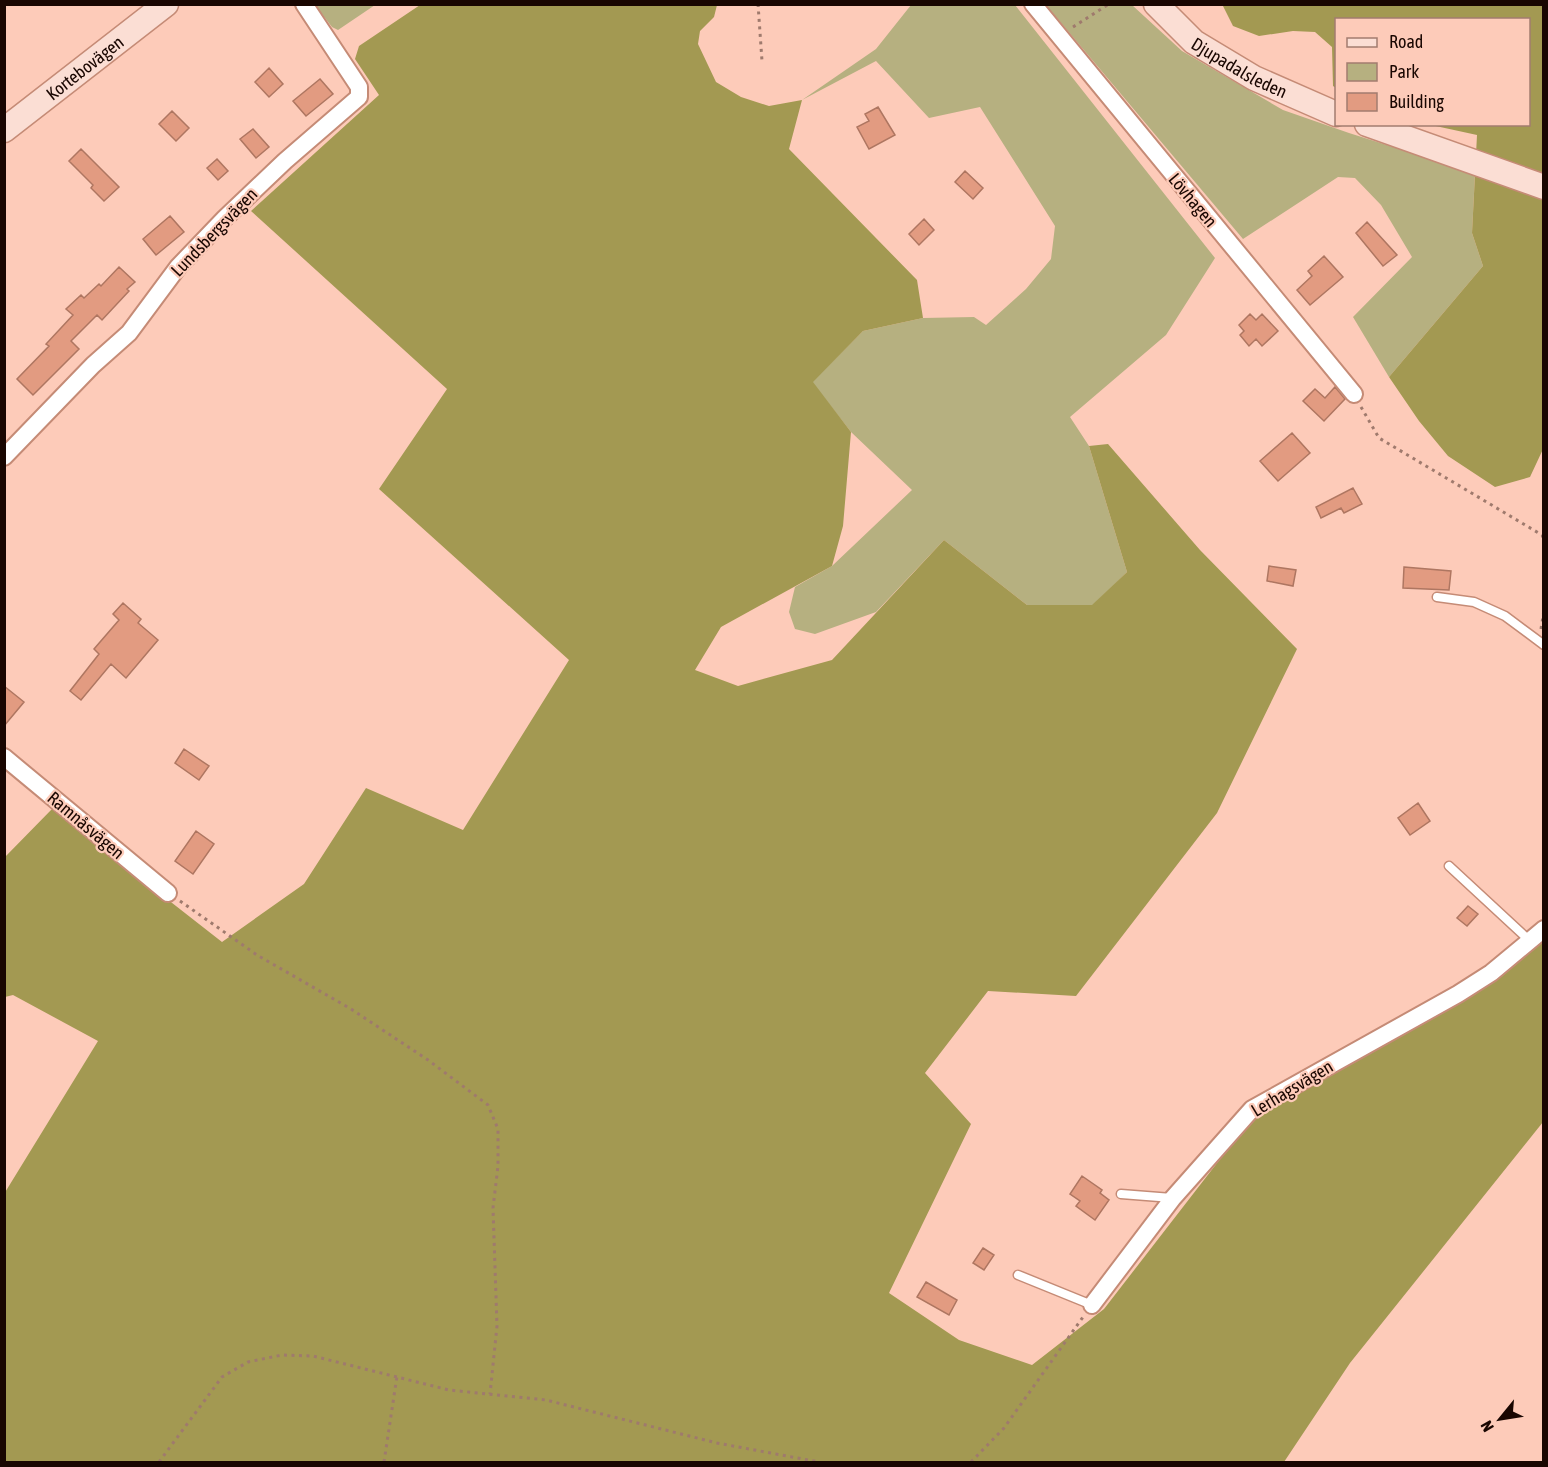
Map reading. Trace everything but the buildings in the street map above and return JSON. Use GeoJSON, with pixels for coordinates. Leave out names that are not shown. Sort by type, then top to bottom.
{"type":"FeatureCollection","features":[{"type":"Feature","properties":{"kind":"street","name":"Kortebovägen"},"geometry":{"type":"LineString","coordinates":[[4,130],[166,4]]}},
{"type":"Feature","properties":{"kind":"street","name":"Lundsbergsvägen"},"geometry":{"type":"LineString","coordinates":[[4,457],[93,365],[129,333],[178,267],[225,218],[285,161],[359,97],[359,87],[304,4]]}},
{"type":"Feature","properties":{"kind":"street","name":"Lövhagen"},"geometry":{"type":"LineString","coordinates":[[1033,4],[1354,394]]}},
{"type":"Feature","properties":{"kind":"street","name":"Djupadalsleden"},"geometry":{"type":"LineString","coordinates":[[1156,4],[1194,42],[1254,78],[1335,114]]}},
{"type":"Feature","properties":{"kind":"street"},"geometry":{"type":"LineString","coordinates":[[1373,126],[1544,187]]}},
{"type":"Feature","properties":{"kind":"street","name":"Ramnåsvägen"},"geometry":{"type":"LineString","coordinates":[[4,757],[168,893]]}},
{"type":"Feature","properties":{"kind":"street","name":"Lerhagsvägen"},"geometry":{"type":"LineString","coordinates":[[1092,1305],[1173,1198],[1252,1109],[1458,994],[1491,973],[1544,929]]}},
{"type":"Feature","properties":{"kind":"lane"},"geometry":{"type":"LineString","coordinates":[[1437,597],[1474,602],[1505,616],[1544,645]]}},
{"type":"Feature","properties":{"kind":"lane"},"geometry":{"type":"LineString","coordinates":[[1449,866],[1530,941]]}},
{"type":"Feature","properties":{"kind":"lane"},"geometry":{"type":"LineString","coordinates":[[1121,1194],[1173,1198]]}},
{"type":"Feature","properties":{"kind":"lane"},"geometry":{"type":"LineString","coordinates":[[1018,1275],[1092,1305]]}},
{"type":"Feature","properties":{"kind":"path"},"geometry":{"type":"LineString","coordinates":[[758,4],[762,61]]}},
{"type":"Feature","properties":{"kind":"path"},"geometry":{"type":"LineString","coordinates":[[1059,36],[1109,4]]}},
{"type":"Feature","properties":{"kind":"path"},"geometry":{"type":"LineString","coordinates":[[1354,394],[1379,438],[1544,539]]}},
{"type":"Feature","properties":{"kind":"path"},"geometry":{"type":"LineString","coordinates":[[168,893],[257,955],[351,1009],[428,1060],[488,1105],[498,1129],[498,1166],[493,1208],[497,1326],[490,1394]]}},
{"type":"Feature","properties":{"kind":"path"},"geometry":{"type":"LineString","coordinates":[[971,1462],[1004,1428],[1092,1305]]}},
{"type":"Feature","properties":{"kind":"path"},"geometry":{"type":"LineString","coordinates":[[159,1462],[222,1377],[248,1362],[282,1355],[313,1356],[449,1390],[546,1400],[717,1443],[819,1462]]}},
{"type":"Feature","properties":{"kind":"path"},"geometry":{"type":"LineString","coordinates":[[384,1462],[397,1376]]}},
{"type":"Feature","properties":{"kind":"green space"},"geometry":{"type":"Polygon","coordinates":[[[315,5],[375,5],[338,30],[332,27],[315,5]]]}},
{"type":"Feature","properties":{"kind":"green space"},"geometry":{"type":"Polygon","coordinates":[[[911,5],[1015,5],[1215,258],[1166,335],[1070,417],[1089,446],[1127,572],[1092,606],[1027,605],[944,540],[876,612],[815,634],[795,629],[789,612],[795,587],[832,566],[912,490],[851,432],[812,382],[863,331],[923,318],[974,317],[986,325],[1026,289],[1051,259],[1055,226],[980,107],[929,118],[876,61],[802,100],[876,49],[911,5]]]}},
{"type":"Feature","properties":{"kind":"green space"},"geometry":{"type":"Polygon","coordinates":[[[1046,5],[1132,5],[1182,51],[1283,110],[1475,173],[1472,233],[1483,266],[1389,377],[1353,317],[1412,257],[1381,205],[1355,178],[1338,177],[1243,239],[1046,5]]]}},
{"type":"Feature","properties":{"kind":"shaded area"},"geometry":{"type":"Polygon","coordinates":[[[1225,4],[1543,5],[1544,447],[1530,477],[1495,487],[1448,456],[1419,421],[1389,377],[1483,266],[1472,233],[1477,135],[1436,126],[1530,126],[1530,18],[1335,18],[1335,87],[1333,86],[1332,47],[1315,32],[1293,31],[1259,36],[1233,26],[1223,6],[1225,4]]]}},
{"type":"Feature","properties":{"kind":"shaded area"},"geometry":{"type":"Polygon","coordinates":[[[420,5],[717,5],[714,17],[700,31],[698,44],[716,82],[741,97],[769,106],[802,100],[789,149],[917,280],[923,318],[863,331],[813,382],[851,432],[843,526],[832,566],[721,627],[695,670],[738,686],[832,660],[944,540],[1027,605],[1092,605],[1127,572],[1089,446],[1108,444],[1200,550],[1297,649],[1217,813],[1076,996],[988,991],[925,1073],[971,1124],[889,1293],[959,1340],[1032,1365],[1104,1309],[1255,1114],[1543,936],[1543,1122],[1350,1363],[1284,1462],[5,1462],[4,1194],[98,1041],[13,995],[5,997],[5,857],[52,809],[222,942],[304,884],[366,788],[463,830],[569,660],[379,489],[447,389],[251,211],[379,95],[355,59],[359,46],[420,5]]]}}]}
